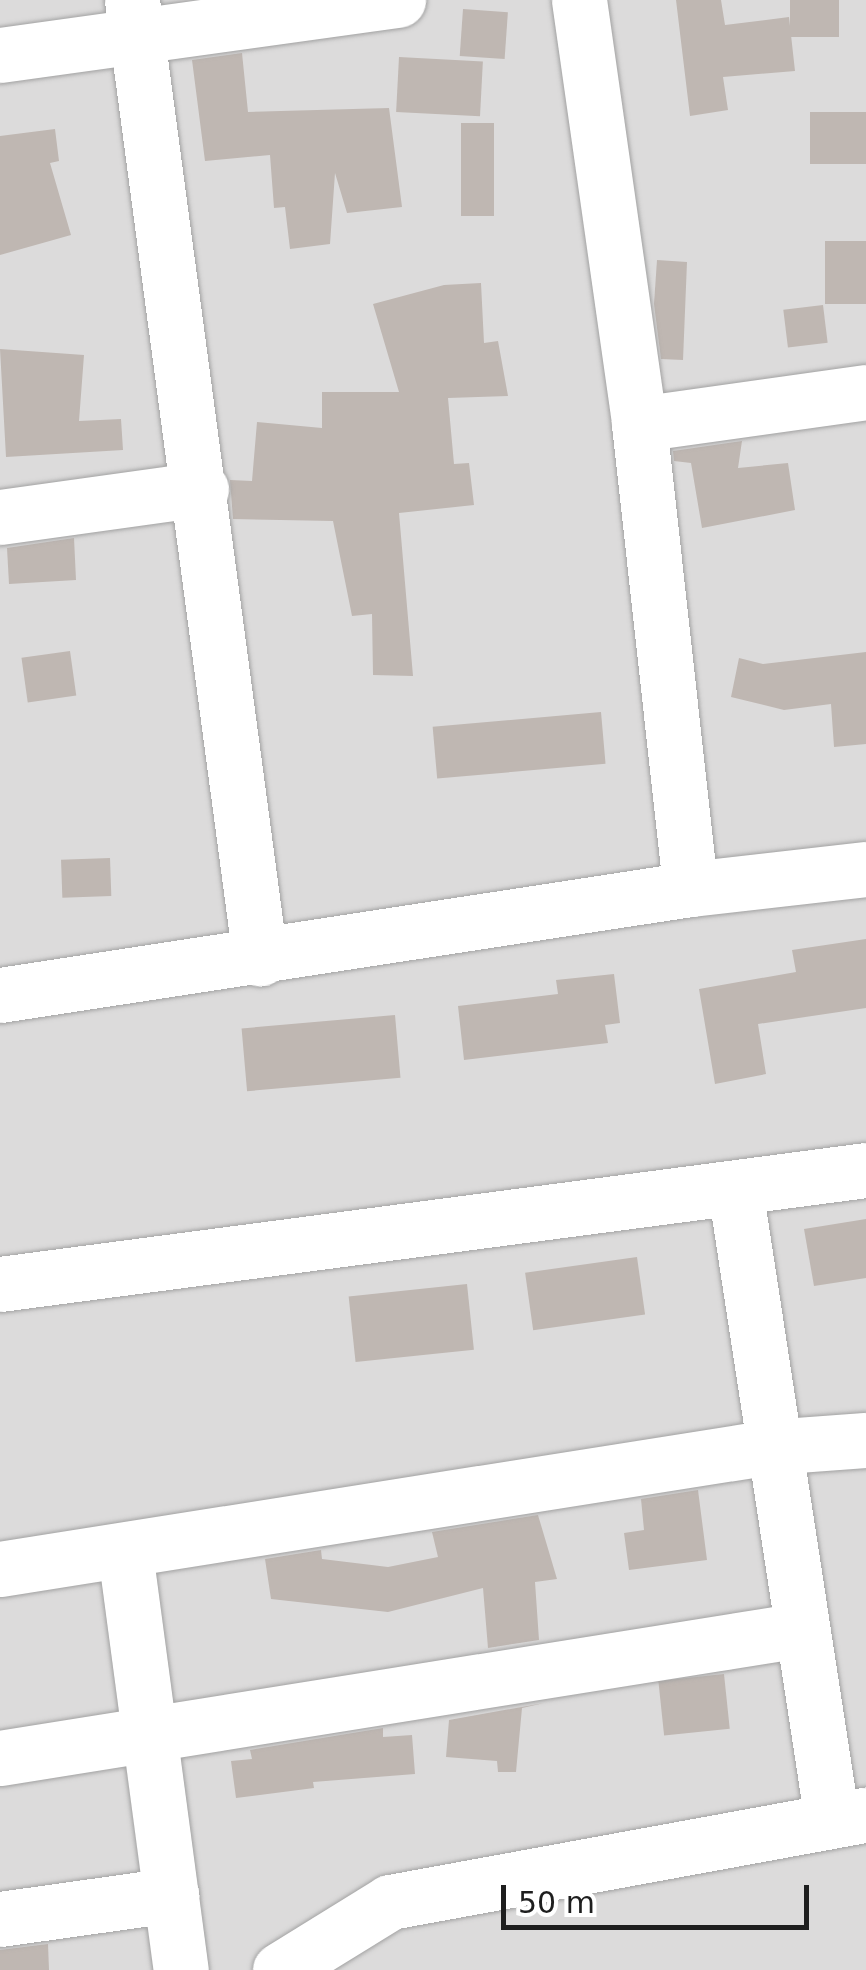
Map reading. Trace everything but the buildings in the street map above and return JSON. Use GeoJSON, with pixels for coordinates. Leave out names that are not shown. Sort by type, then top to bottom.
{"type":"FeatureCollection","features":[{"type":"Feature","properties":{"kind":"street"},"geometry":{"type":"LineString","coordinates":[[0,56],[136,17],[398,0]]}},
{"type":"Feature","properties":{"kind":"street"},"geometry":{"type":"LineString","coordinates":[[580,0],[639,424],[690,890]]}},
{"type":"Feature","properties":{"kind":"street"},"geometry":{"type":"LineString","coordinates":[[136,17],[260,958]]}},
{"type":"Feature","properties":{"kind":"street"},"geometry":{"type":"LineString","coordinates":[[639,424],[866,392]]}},
{"type":"Feature","properties":{"kind":"street"},"geometry":{"type":"LineString","coordinates":[[0,518],[200,489]]}},
{"type":"Feature","properties":{"kind":"street"},"geometry":{"type":"LineString","coordinates":[[0,995],[690,890],[866,870]]}},
{"type":"Feature","properties":{"kind":"street"},"geometry":{"type":"LineString","coordinates":[[0,1284],[866,1170]]}},
{"type":"Feature","properties":{"kind":"street"},"geometry":{"type":"LineString","coordinates":[[280,1970],[390,1902],[849,1818],[800,1630],[735,1189]]}},
{"type":"Feature","properties":{"kind":"street"},"geometry":{"type":"LineString","coordinates":[[0,1569],[770,1447],[866,1440]]}},
{"type":"Feature","properties":{"kind":"street"},"geometry":{"type":"LineString","coordinates":[[125,1552],[181,1970]]}},
{"type":"Feature","properties":{"kind":"street"},"geometry":{"type":"LineString","coordinates":[[0,1758],[149,1738],[800,1630]]}},
{"type":"Feature","properties":{"kind":"street"},"geometry":{"type":"LineString","coordinates":[[0,1919],[171,1896]]}},
{"type":"Feature","properties":{"kind":"shaded area"},"geometry":{"type":"Polygon","coordinates":[[[0,0],[866,0],[866,1970],[0,1970],[0,0]]]}}]}
